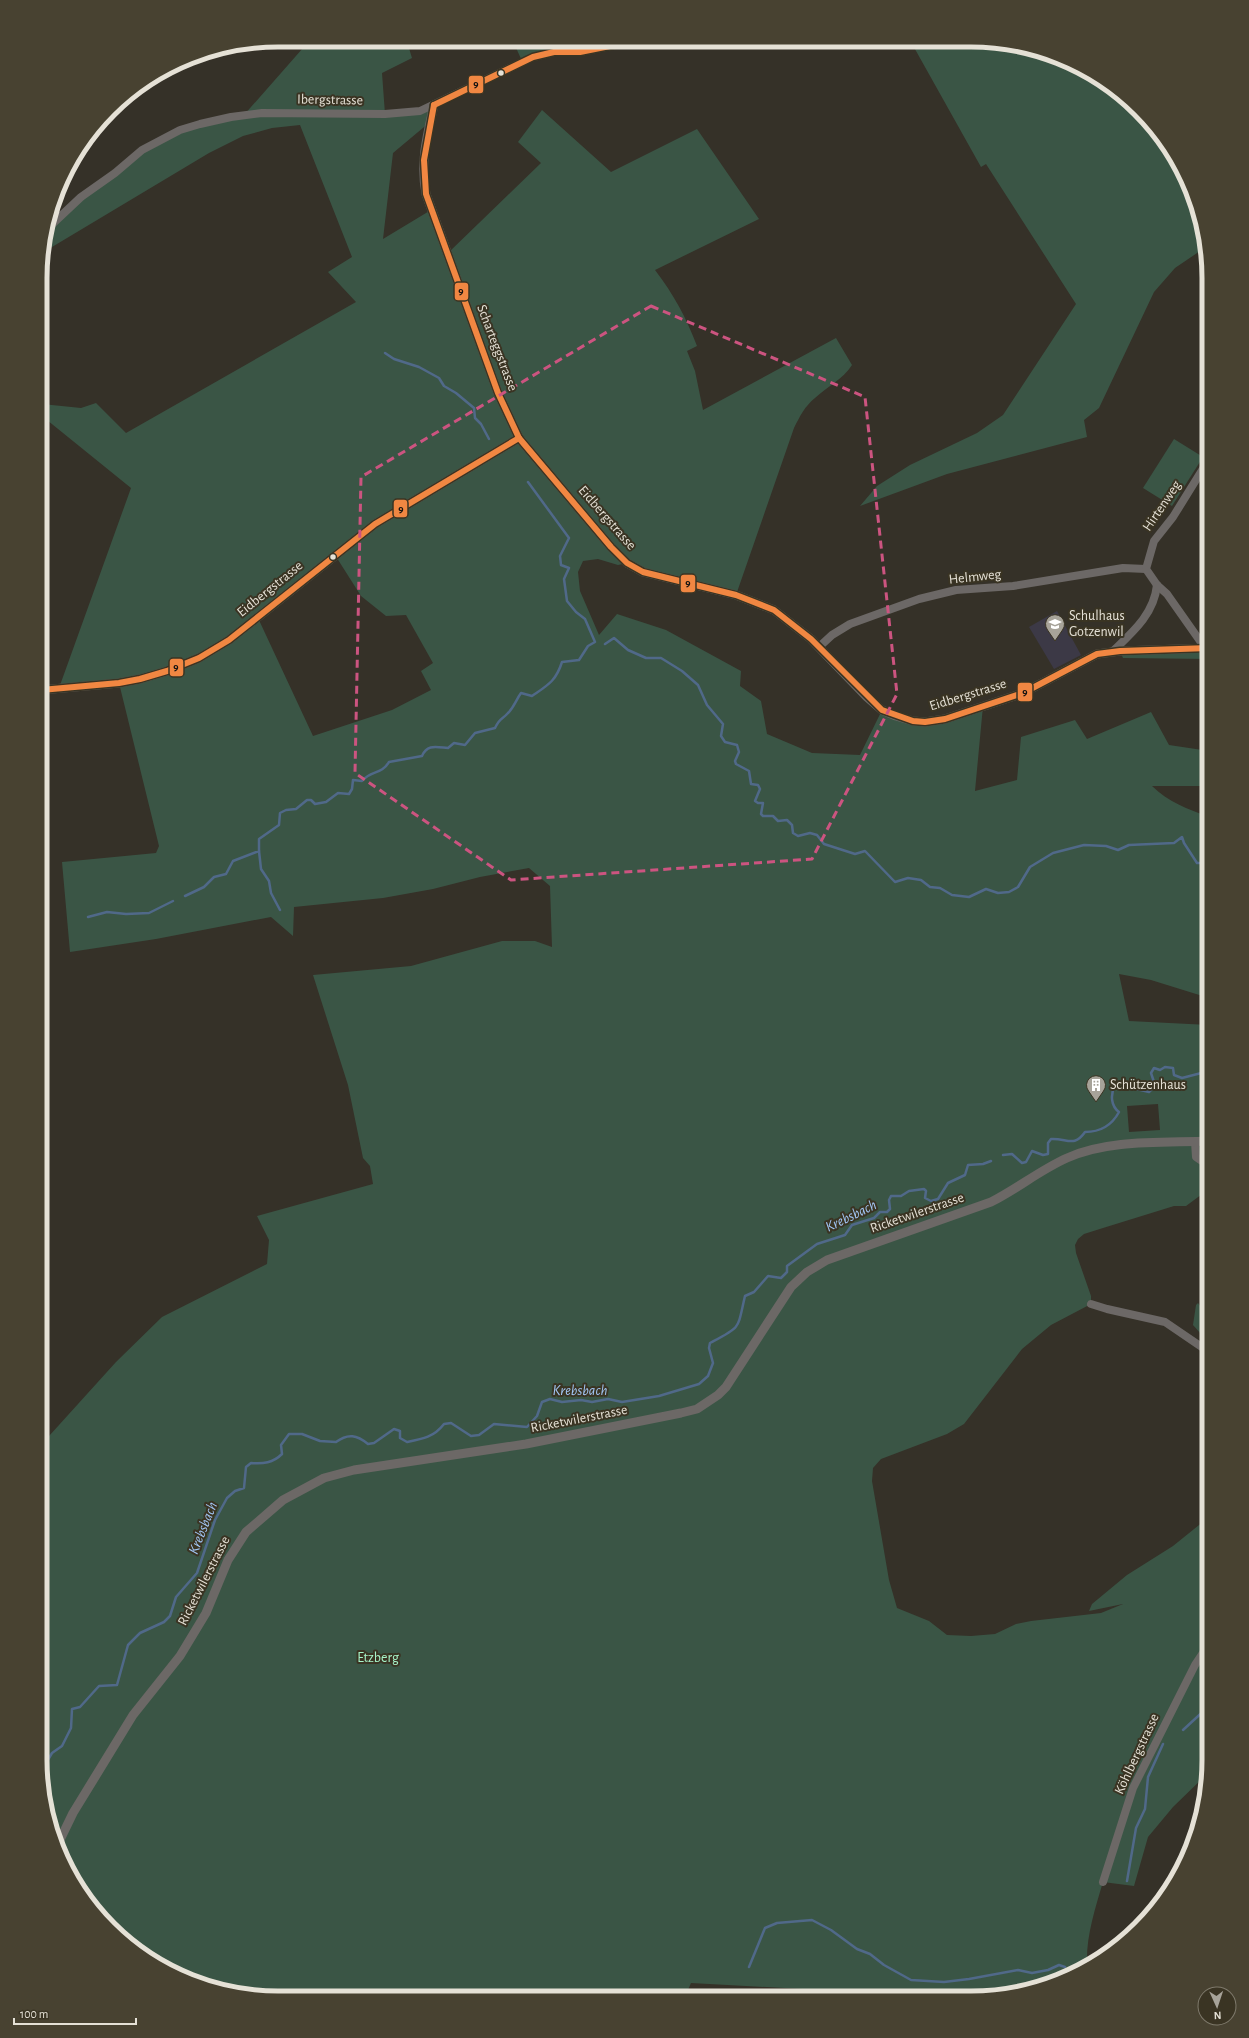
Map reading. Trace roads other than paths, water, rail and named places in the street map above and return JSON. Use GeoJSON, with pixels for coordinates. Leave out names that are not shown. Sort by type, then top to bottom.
{"type":"FeatureCollection","features":[{"type":"Feature","properties":{"kind":"street","name":"Ibergstrasse"},"geometry":{"type":"LineString","coordinates":[[54,223],[81,197],[115,173],[142,150],[180,130],[231,117],[262,113],[385,114],[420,111],[500,71],[533,57],[554,52],[580,52],[605,47]]}},
{"type":"Feature","properties":{"kind":"street","name":"Scharteggstrasse"},"geometry":{"type":"LineString","coordinates":[[434,105],[423,151],[423,180],[426,194],[498,393],[519,438]]}},
{"type":"Feature","properties":{"kind":"street","name":"Eidbergstrasse"},"geometry":{"type":"LineString","coordinates":[[47,689],[133,680],[167,671],[199,658],[229,640],[375,524],[519,438],[611,547],[627,563],[643,572],[658,577],[736,595],[774,610],[811,639],[867,697],[882,710],[896,716],[913,721],[925,722],[945,719],[1023,693],[1082,660],[1097,654],[1114,651],[1202,648]]}},
{"type":"Feature","properties":{"kind":"street","name":"Hirtenweg"},"geometry":{"type":"LineString","coordinates":[[1146,569],[1154,541],[1173,517],[1202,470]]}},
{"type":"Feature","properties":{"kind":"street","name":"Helmweg"},"geometry":{"type":"LineString","coordinates":[[819,647],[832,635],[850,624],[919,599],[956,590],[1013,586],[1123,568],[1146,569]]}},
{"type":"Feature","properties":{"kind":"street"},"geometry":{"type":"LineString","coordinates":[[1146,569],[1157,585],[1167,594],[1202,641]]}},
{"type":"Feature","properties":{"kind":"street"},"geometry":{"type":"LineString","coordinates":[[1114,651],[1142,623],[1156,597],[1157,585]]}},
{"type":"Feature","properties":{"kind":"street"},"geometry":{"type":"LineString","coordinates":[[1196,1142],[1196,1157],[1202,1161]]}},
{"type":"Feature","properties":{"kind":"street","name":"Ricketwilerstrasse"},"geometry":{"type":"LineString","coordinates":[[61,1838],[73,1813],[133,1715],[180,1656],[206,1613],[228,1560],[246,1532],[283,1500],[324,1478],[354,1470],[526,1444],[681,1414],[697,1409],[710,1402],[726,1387],[791,1286],[808,1272],[827,1260],[990,1202],[1012,1191],[1052,1165],[1089,1150],[1110,1146],[1202,1142]]}},
{"type":"Feature","properties":{"kind":"street"},"geometry":{"type":"LineString","coordinates":[[1091,1304],[1106,1309],[1165,1322],[1202,1347]]}},
{"type":"Feature","properties":{"kind":"street","name":"Köhlbergstrasse"},"geometry":{"type":"LineString","coordinates":[[1103,1882],[1133,1788],[1202,1654]]}},
{"type":"Feature","properties":{"kind":"waterway"},"geometry":{"type":"LineString","coordinates":[[385,353],[394,359],[419,367],[439,378],[444,386],[456,393],[474,408],[475,418],[481,424],[489,439]]}},
{"type":"Feature","properties":{"kind":"waterway"},"geometry":{"type":"LineString","coordinates":[[185,896],[204,887],[214,877],[226,874],[233,861],[259,851],[259,839],[279,825],[280,813],[286,810],[296,809],[307,800],[311,800],[315,804],[326,802],[338,793],[349,794],[352,789],[353,780],[362,781],[369,775],[383,769],[389,762],[422,756],[426,750],[432,747],[448,748],[454,743],[465,745],[475,733],[495,728],[500,720],[512,708],[521,693],[532,696],[538,692],[554,678],[562,662],[579,660],[588,646],[595,642],[585,619],[576,612],[567,601],[564,579],[569,568],[561,565],[560,556],[569,538],[528,482]]}},
{"type":"Feature","properties":{"kind":"waterway"},"geometry":{"type":"LineString","coordinates":[[605,644],[614,638],[628,650],[646,658],[661,658],[682,671],[698,685],[707,705],[723,724],[721,736],[725,742],[737,745],[739,752],[735,761],[736,764],[749,771],[751,784],[758,785],[760,789],[755,801],[758,803],[763,803],[761,814],[763,816],[773,816],[778,821],[787,820],[792,825],[793,833],[798,836],[810,833],[817,835],[824,844],[855,854],[865,851],[895,882],[908,878],[921,880],[930,887],[940,888],[952,895],[969,897],[986,889],[998,893],[1009,892],[1018,887],[1030,867],[1053,853],[1084,845],[1106,846],[1118,850],[1129,845],[1174,843],[1182,837],[1184,843],[1197,863],[1202,863]]}},
{"type":"Feature","properties":{"kind":"waterway"},"geometry":{"type":"LineString","coordinates":[[259,851],[261,869],[269,881],[271,893],[280,910]]}},
{"type":"Feature","properties":{"kind":"waterway"},"geometry":{"type":"LineString","coordinates":[[88,917],[107,912],[126,914],[149,913],[173,901]]}},
{"type":"Feature","properties":{"kind":"waterway","name":"Krebsbach"},"geometry":{"type":"LineString","coordinates":[[1003,1155],[1012,1154],[1022,1163],[1026,1162],[1032,1151],[1043,1155],[1048,1154],[1048,1143],[1051,1139],[1074,1141],[1081,1137],[1085,1132],[1096,1131],[1105,1127],[1113,1121],[1119,1112],[1114,1107],[1112,1100],[1112,1093],[1115,1085],[1122,1083],[1128,1087],[1149,1092],[1154,1087],[1151,1073],[1154,1068],[1160,1070],[1165,1067],[1173,1068],[1174,1075],[1182,1078],[1202,1073]]}},
{"type":"Feature","properties":{"kind":"waterway","name":"Krebsbach"},"geometry":{"type":"LineString","coordinates":[[47,1762],[52,1753],[62,1746],[71,1728],[72,1709],[80,1707],[99,1686],[117,1685],[128,1645],[140,1633],[164,1622],[170,1616],[176,1597],[197,1573],[215,1520],[227,1498],[235,1491],[244,1488],[246,1467],[251,1463],[268,1462],[279,1457],[282,1454],[281,1445],[289,1434],[302,1434],[320,1441],[336,1442],[345,1437],[352,1436],[368,1444],[374,1443],[394,1429],[400,1431],[400,1438],[407,1442],[428,1437],[444,1424],[451,1423],[471,1436],[479,1435],[494,1424],[527,1427],[537,1416],[542,1402],[550,1399],[562,1402],[581,1400],[592,1402],[608,1399],[622,1402],[659,1396],[699,1384],[708,1376],[713,1363],[709,1348],[710,1343],[733,1330],[739,1321],[745,1296],[754,1292],[768,1276],[781,1278],[787,1272],[787,1266],[817,1244],[845,1235],[852,1225],[874,1218],[880,1212],[887,1212],[890,1209],[889,1200],[891,1196],[901,1196],[909,1191],[924,1189],[926,1191],[925,1198],[931,1201],[938,1199],[948,1183],[965,1175],[968,1165],[983,1164],[991,1161]]}},
{"type":"Feature","properties":{"kind":"waterway"},"geometry":{"type":"LineString","coordinates":[[1183,1730],[1202,1713]]}},
{"type":"Feature","properties":{"kind":"waterway"},"geometry":{"type":"LineString","coordinates":[[1127,1881],[1136,1828],[1145,1809],[1148,1777],[1163,1744]]}},
{"type":"Feature","properties":{"kind":"waterway"},"geometry":{"type":"LineString","coordinates":[[749,1967],[765,1928],[777,1923],[812,1920],[831,1930],[857,1949],[870,1954],[884,1965],[911,1980],[944,1982],[1018,1970],[1032,1973],[1048,1970],[1059,1965],[1065,1967]]}},
{"type":"Feature","properties":{"kind":"place","name":"Schulhaus Gotzenwil"},"geometry":{"type":"Point","coordinates":[1055,641]}},
{"type":"Feature","properties":{"kind":"place","name":"Schützenhaus"},"geometry":{"type":"Point","coordinates":[1096,1102]}},
{"type":"Feature","properties":{"kind":"park label","name":"Etzberg"},"geometry":{"type":"Point","coordinates":[378,1658]}}]}
